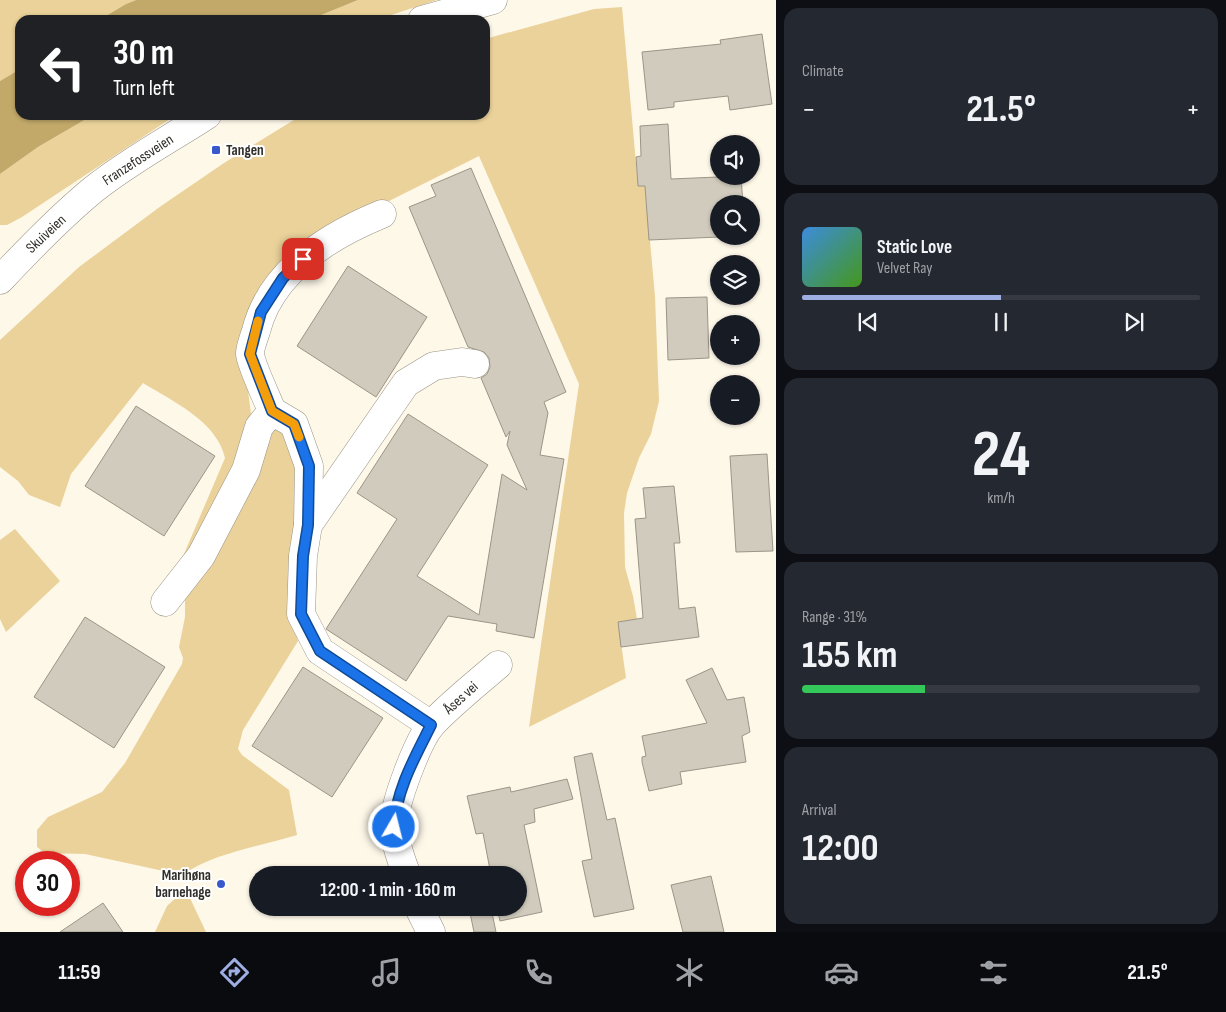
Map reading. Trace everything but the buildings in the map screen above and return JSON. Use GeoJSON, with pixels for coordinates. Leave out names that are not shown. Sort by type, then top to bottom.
{"type":"FeatureCollection","features":[{"type":"Feature","properties":{"kind":"street"},"geometry":{"type":"LineString","coordinates":[[440,15],[493,0]]}},
{"type":"Feature","properties":{"kind":"street","name":"Franzefossveien"},"geometry":{"type":"LineString","coordinates":[[94,190],[122,169],[199,120]]}},
{"type":"Feature","properties":{"kind":"street","name":"Skuiveien"},"geometry":{"type":"LineString","coordinates":[[0,280],[35,244],[94,190]]}},
{"type":"Feature","properties":{"kind":"street"},"geometry":{"type":"LineString","coordinates":[[382,214],[359,223],[312,250],[283,278],[261,312],[250,354],[272,411],[294,424],[309,466],[308,525],[303,556],[301,614],[320,651],[431,725]]}},
{"type":"Feature","properties":{"kind":"street"},"geometry":{"type":"LineString","coordinates":[[308,525],[406,383],[434,366],[462,362],[475,364]]}},
{"type":"Feature","properties":{"kind":"street"},"geometry":{"type":"LineString","coordinates":[[165,602],[201,556],[246,470],[259,427],[272,411]]}},
{"type":"Feature","properties":{"kind":"street","name":"Åses vei"},"geometry":{"type":"LineString","coordinates":[[404,866],[394,827],[395,808],[410,766],[431,725],[498,665]]}},
{"type":"Feature","properties":{"kind":"street"},"geometry":{"type":"LineString","coordinates":[[423,916],[431,932]]}},
{"type":"Feature","properties":{"kind":"shaded area"},"geometry":{"type":"Polygon","coordinates":[[[0,0],[136,0],[107,15],[15,15],[15,72],[0,81],[0,0]]]}},
{"type":"Feature","properties":{"kind":"shaded area"},"geometry":{"type":"Polygon","coordinates":[[[136,0],[358,0],[321,15],[107,15],[136,0]]]}},
{"type":"Feature","properties":{"kind":"shaded area"},"geometry":{"type":"Polygon","coordinates":[[[358,0],[437,0],[391,15],[321,15],[358,0]]]}},
{"type":"Feature","properties":{"kind":"shaded area"},"geometry":{"type":"Polygon","coordinates":[[[622,7],[638,186],[645,186],[655,296],[659,401],[651,434],[639,458],[627,493],[624,513],[625,567],[637,619],[618,622],[626,678],[529,727],[579,384],[479,156],[323,234],[298,254],[247,383],[251,414],[241,459],[198,548],[181,561],[225,458],[213,433],[203,423],[180,405],[143,383],[71,474],[60,507],[29,495],[18,481],[0,467],[0,340],[79,267],[161,206],[224,163],[294,120],[490,120],[490,38],[594,9],[622,7]]]}},
{"type":"Feature","properties":{"kind":"shaded area"},"geometry":{"type":"Polygon","coordinates":[[[15,72],[15,120],[84,120],[38,147],[0,174],[0,81],[15,72]]]}},
{"type":"Feature","properties":{"kind":"shaded area"},"geometry":{"type":"Polygon","coordinates":[[[84,120],[168,120],[22,217],[7,225],[0,225],[0,174],[38,147],[84,120]]]}},
{"type":"Feature","properties":{"kind":"shaded area"},"geometry":{"type":"Polygon","coordinates":[[[272,428],[283,428],[299,465],[294,626],[298,641],[243,730],[238,749],[242,755],[289,790],[297,835],[223,855],[182,875],[80,854],[80,851],[42,851],[37,847],[37,830],[48,817],[102,792],[125,763],[182,664],[183,658],[179,647],[185,617],[185,592],[272,428]]]}},
{"type":"Feature","properties":{"kind":"shaded area"},"geometry":{"type":"Polygon","coordinates":[[[15,529],[60,581],[6,632],[0,619],[0,540],[15,529]]]}},
{"type":"Feature","properties":{"kind":"shaded area"},"geometry":{"type":"Polygon","coordinates":[[[180,894],[188,894],[206,932],[155,932],[167,906],[180,894]]]}},
{"type":"Feature","properties":{"kind":"slow traffic"},"geometry":{"type":"LineString","coordinates":[[258,321],[250,354],[272,411],[294,424],[299,437]]}},
{"type":"Feature","properties":{"kind":"place","name":"Tangen"},"geometry":{"type":"Point","coordinates":[216,150]}},
{"type":"Feature","properties":{"kind":"place","name":"Marihøna barnehage"},"geometry":{"type":"Point","coordinates":[221,884]}},
{"type":"Feature","properties":{"kind":"route"},"geometry":{"type":"LineString","coordinates":[[303,259],[283,278],[261,312],[250,354],[272,411],[294,424],[309,466],[308,525],[303,556],[301,614],[320,651],[431,725],[410,766],[395,808],[394,827]]}}]}
